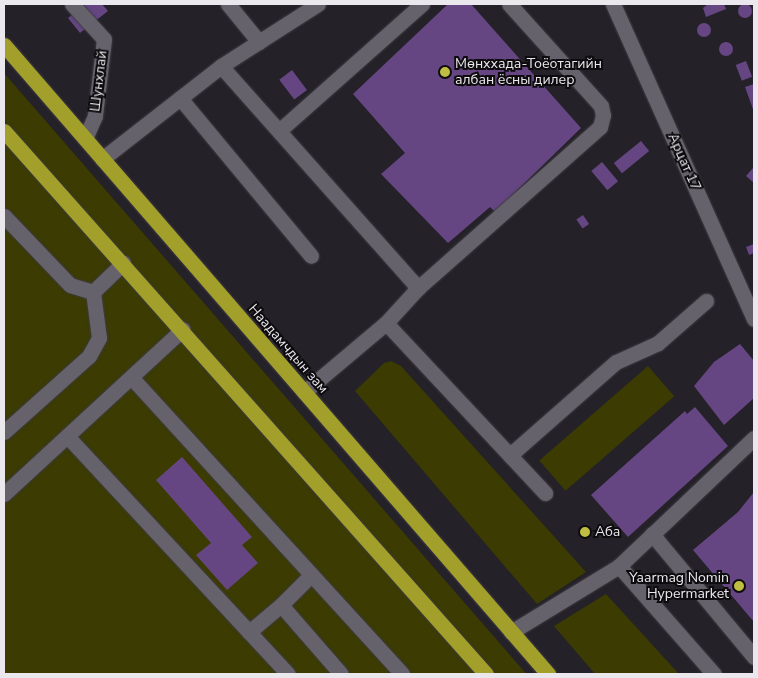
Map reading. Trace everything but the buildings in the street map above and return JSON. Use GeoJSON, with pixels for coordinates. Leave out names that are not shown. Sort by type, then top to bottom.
{"type":"FeatureCollection","features":[{"type":"Feature","properties":{"kind":"highway","name":"Наадамчдын зам"},"geometry":{"type":"LineString","coordinates":[[4,45],[548,674]]}},
{"type":"Feature","properties":{"kind":"highway"},"geometry":{"type":"LineString","coordinates":[[4,131],[183,329],[486,674]]}},
{"type":"Feature","properties":{"kind":"street","name":"Шунхлай"},"geometry":{"type":"LineString","coordinates":[[72,4],[104,39],[95,116],[85,138]]}},
{"type":"Feature","properties":{"kind":"street"},"geometry":{"type":"LineString","coordinates":[[228,4],[259,42]]}},
{"type":"Feature","properties":{"kind":"street"},"geometry":{"type":"LineString","coordinates":[[102,159],[221,66],[318,4]]}},
{"type":"Feature","properties":{"kind":"street"},"geometry":{"type":"LineString","coordinates":[[280,130],[422,4]]}},
{"type":"Feature","properties":{"kind":"street"},"geometry":{"type":"LineString","coordinates":[[304,392],[386,323],[418,288],[600,127],[603,114],[601,106],[509,4]]}},
{"type":"Feature","properties":{"kind":"street","name":"Арцат 17"},"geometry":{"type":"LineString","coordinates":[[613,4],[754,319]]}},
{"type":"Feature","properties":{"kind":"street"},"geometry":{"type":"LineString","coordinates":[[221,66],[280,130],[418,288]]}},
{"type":"Feature","properties":{"kind":"street"},"geometry":{"type":"LineString","coordinates":[[180,98],[312,256]]}},
{"type":"Feature","properties":{"kind":"street"},"geometry":{"type":"LineString","coordinates":[[4,216],[70,285],[93,292]]}},
{"type":"Feature","properties":{"kind":"street"},"geometry":{"type":"LineString","coordinates":[[93,292],[123,263]]}},
{"type":"Feature","properties":{"kind":"street"},"geometry":{"type":"LineString","coordinates":[[4,432],[89,356],[100,338],[93,292]]}},
{"type":"Feature","properties":{"kind":"street"},"geometry":{"type":"LineString","coordinates":[[510,455],[616,362],[658,343],[706,301]]}},
{"type":"Feature","properties":{"kind":"street"},"geometry":{"type":"LineString","coordinates":[[386,323],[545,493]]}},
{"type":"Feature","properties":{"kind":"street"},"geometry":{"type":"LineString","coordinates":[[4,494],[183,329]]}},
{"type":"Feature","properties":{"kind":"street"},"geometry":{"type":"LineString","coordinates":[[131,377],[402,674]]}},
{"type":"Feature","properties":{"kind":"street"},"geometry":{"type":"LineString","coordinates":[[68,436],[288,674]]}},
{"type":"Feature","properties":{"kind":"street"},"geometry":{"type":"LineString","coordinates":[[511,632],[619,566],[754,438]]}},
{"type":"Feature","properties":{"kind":"street"},"geometry":{"type":"LineString","coordinates":[[652,534],[754,656]]}},
{"type":"Feature","properties":{"kind":"street"},"geometry":{"type":"LineString","coordinates":[[619,566],[714,674]]}},
{"type":"Feature","properties":{"kind":"street"},"geometry":{"type":"LineString","coordinates":[[249,632],[281,605],[311,575]]}},
{"type":"Feature","properties":{"kind":"street"},"geometry":{"type":"LineString","coordinates":[[281,605],[341,674]]}},
{"type":"Feature","properties":{"kind":"shaded area"},"geometry":{"type":"Polygon","coordinates":[[[4,73],[526,673],[485,674],[4,120],[4,73]]]}},
{"type":"Feature","properties":{"kind":"shaded area"},"geometry":{"type":"Polygon","coordinates":[[[4,138],[486,674],[4,674],[4,138]]]}},
{"type":"Feature","properties":{"kind":"shaded area"},"geometry":{"type":"Polygon","coordinates":[[[391,361],[401,366],[586,572],[537,604],[355,391],[384,363],[391,361]]]}},
{"type":"Feature","properties":{"kind":"shaded area"},"geometry":{"type":"Polygon","coordinates":[[[648,366],[674,396],[566,491],[539,460],[648,366]]]}},
{"type":"Feature","properties":{"kind":"shaded area"},"geometry":{"type":"Polygon","coordinates":[[[606,594],[679,674],[595,674],[554,626],[606,594]]]}},
{"type":"Feature","properties":{"kind":"place","name":"Мөнххада-Тоёотагийн албан ёсны дилер"},"geometry":{"type":"Point","coordinates":[445,72]}},
{"type":"Feature","properties":{"kind":"place","name":"Аба"},"geometry":{"type":"Point","coordinates":[585,532]}},
{"type":"Feature","properties":{"kind":"place","name":"Yaarmag Nomin Hypermarket"},"geometry":{"type":"Point","coordinates":[739,586]}}]}
